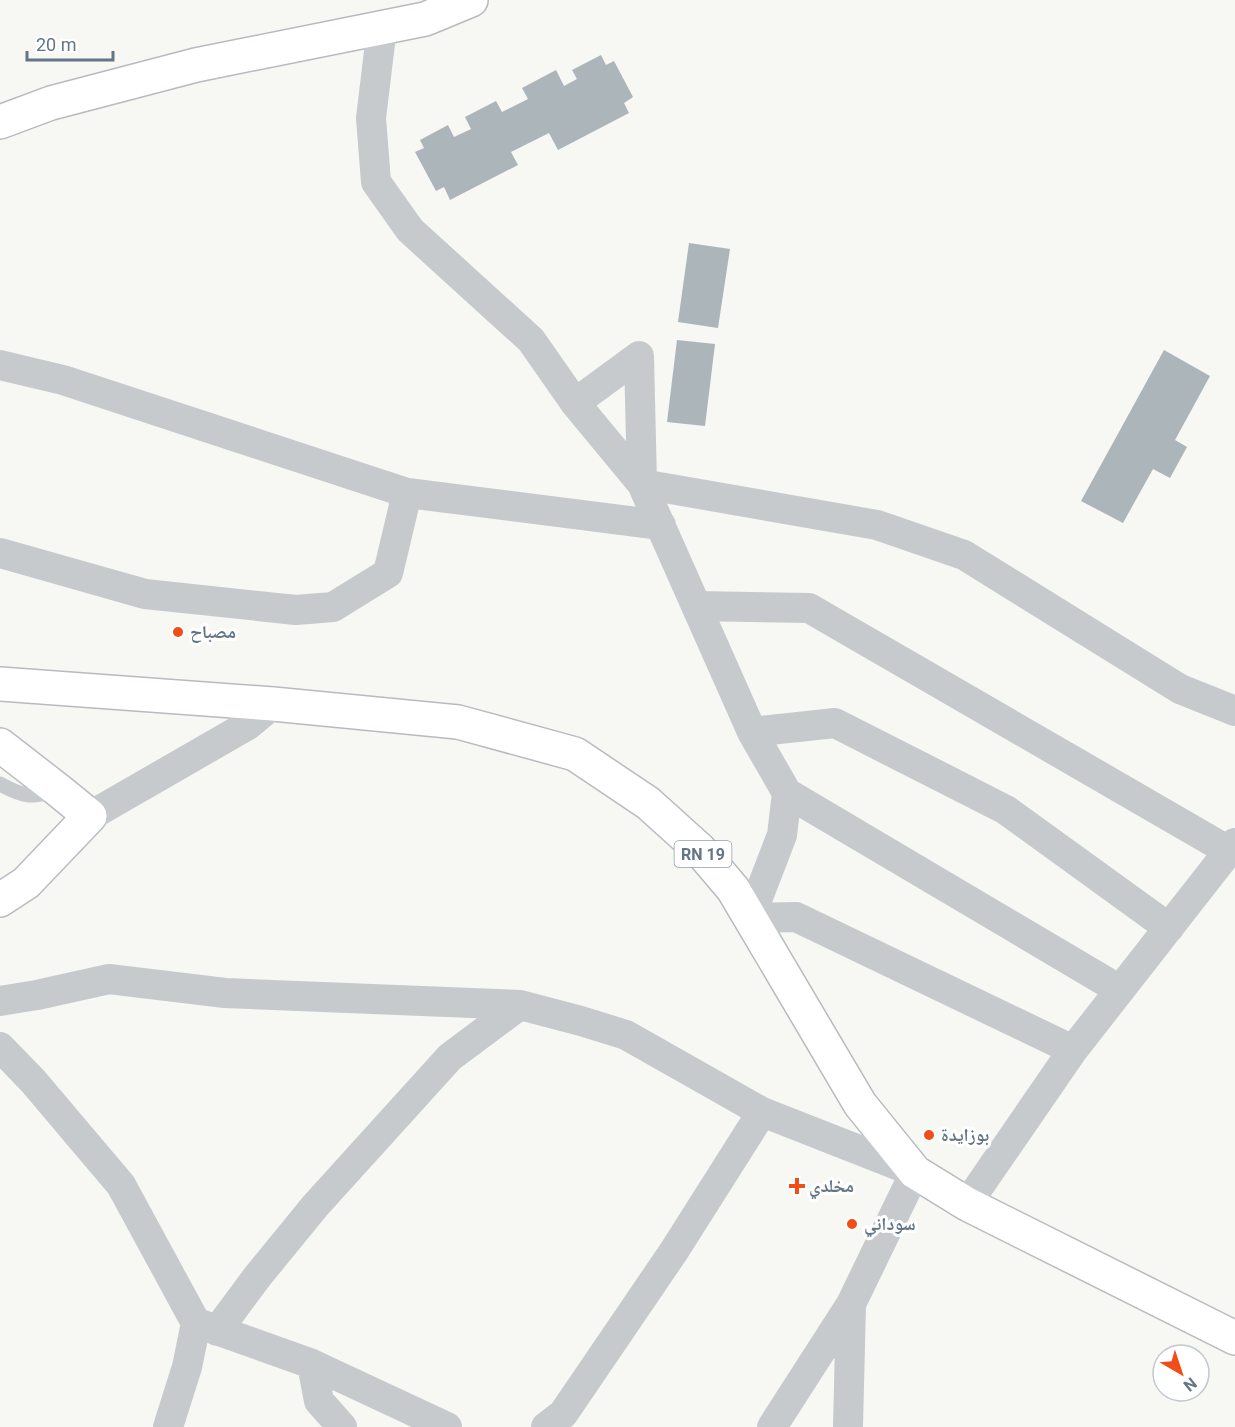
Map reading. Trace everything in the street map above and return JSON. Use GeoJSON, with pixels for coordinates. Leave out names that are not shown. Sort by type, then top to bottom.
{"type":"FeatureCollection","features":[{"type":"Feature","properties":{"kind":"main road"},"geometry":{"type":"LineString","coordinates":[[0,122],[51,103],[196,65],[425,19],[471,0]]}},
{"type":"Feature","properties":{"kind":"main road","name":"RN 19"},"geometry":{"type":"LineString","coordinates":[[0,684],[273,704],[458,722],[575,754],[648,803],[699,849],[732,889],[860,1104],[915,1172],[967,1204],[1235,1338]]}},
{"type":"Feature","properties":{"kind":"main road"},"geometry":{"type":"LineString","coordinates":[[0,745],[90,816],[26,883],[0,900]]}},
{"type":"Feature","properties":{"kind":"street"},"geometry":{"type":"LineString","coordinates":[[382,27],[371,118],[376,182],[410,230],[531,340],[575,403],[642,484],[752,732],[787,793],[1120,990]]}},
{"type":"Feature","properties":{"kind":"street"},"geometry":{"type":"LineString","coordinates":[[575,403],[639,356],[642,484]]}},
{"type":"Feature","properties":{"kind":"street"},"geometry":{"type":"LineString","coordinates":[[0,365],[63,380],[407,493],[661,525]]}},
{"type":"Feature","properties":{"kind":"street"},"geometry":{"type":"LineString","coordinates":[[642,484],[877,525],[964,555],[1180,689],[1235,711]]}},
{"type":"Feature","properties":{"kind":"street"},"geometry":{"type":"LineString","coordinates":[[0,553],[145,594],[296,610],[333,607],[388,573],[407,493]]}},
{"type":"Feature","properties":{"kind":"street"},"geometry":{"type":"LineString","coordinates":[[696,606],[809,608],[1233,849],[1073,1050],[967,1204]]}},
{"type":"Feature","properties":{"kind":"street"},"geometry":{"type":"LineString","coordinates":[[90,816],[248,724],[273,704]]}},
{"type":"Feature","properties":{"kind":"street"},"geometry":{"type":"LineString","coordinates":[[752,732],[835,723],[1006,810],[1169,928]]}},
{"type":"Feature","properties":{"kind":"street"},"geometry":{"type":"LineString","coordinates":[[787,793],[782,836],[750,918],[796,917],[1073,1050]]}},
{"type":"Feature","properties":{"kind":"street"},"geometry":{"type":"LineString","coordinates":[[0,1000],[37,995],[109,979],[225,993],[520,1005],[626,1035],[762,1112],[915,1172],[851,1304],[772,1427]]}},
{"type":"Feature","properties":{"kind":"street"},"geometry":{"type":"LineString","coordinates":[[168,1427],[187,1366],[207,1327],[257,1277],[315,1206],[450,1057],[520,1005]]}},
{"type":"Feature","properties":{"kind":"street"},"geometry":{"type":"LineString","coordinates":[[0,1047],[33,1081],[121,1185],[207,1327],[312,1364],[447,1427]]}},
{"type":"Feature","properties":{"kind":"street"},"geometry":{"type":"LineString","coordinates":[[546,1427],[563,1413],[674,1251],[762,1112]]}},
{"type":"Feature","properties":{"kind":"street"},"geometry":{"type":"LineString","coordinates":[[848,1427],[851,1304]]}},
{"type":"Feature","properties":{"kind":"street"},"geometry":{"type":"LineString","coordinates":[[312,1364],[319,1401],[342,1427]]}},
{"type":"Feature","properties":{"kind":"lane"},"geometry":{"type":"LineString","coordinates":[[0,784],[17,793],[38,795],[58,790]]}},
{"type":"Feature","properties":{"kind":"building"},"geometry":{"type":"Polygon","coordinates":[[[601,55],[606,65],[614,61],[633,97],[624,103],[629,113],[558,150],[549,133],[511,152],[518,165],[450,200],[444,187],[436,191],[415,152],[424,148],[420,140],[448,125],[454,137],[471,129],[465,117],[496,101],[502,112],[528,99],[522,88],[556,70],[564,86],[577,79],[572,70],[601,55]]]}},
{"type":"Feature","properties":{"kind":"building"},"geometry":{"type":"Polygon","coordinates":[[[689,243],[730,249],[718,328],[678,322],[689,243]]]}},
{"type":"Feature","properties":{"kind":"building"},"geometry":{"type":"Polygon","coordinates":[[[677,340],[715,344],[705,426],[667,422],[677,340]]]}},
{"type":"Feature","properties":{"kind":"building"},"geometry":{"type":"Polygon","coordinates":[[[1164,350],[1210,376],[1175,440],[1187,447],[1170,478],[1153,469],[1123,523],[1081,501],[1164,350]]]}},
{"type":"Feature","properties":{"kind":"place","name":"مصباح"},"geometry":{"type":"Point","coordinates":[178,632]}},
{"type":"Feature","properties":{"kind":"place","name":"بوزايدة"},"geometry":{"type":"Point","coordinates":[929,1135]}},
{"type":"Feature","properties":{"kind":"place","name":"مخلدي"},"geometry":{"type":"Point","coordinates":[797,1186]}},
{"type":"Feature","properties":{"kind":"place","name":"سوداني"},"geometry":{"type":"Point","coordinates":[852,1224]}}]}
